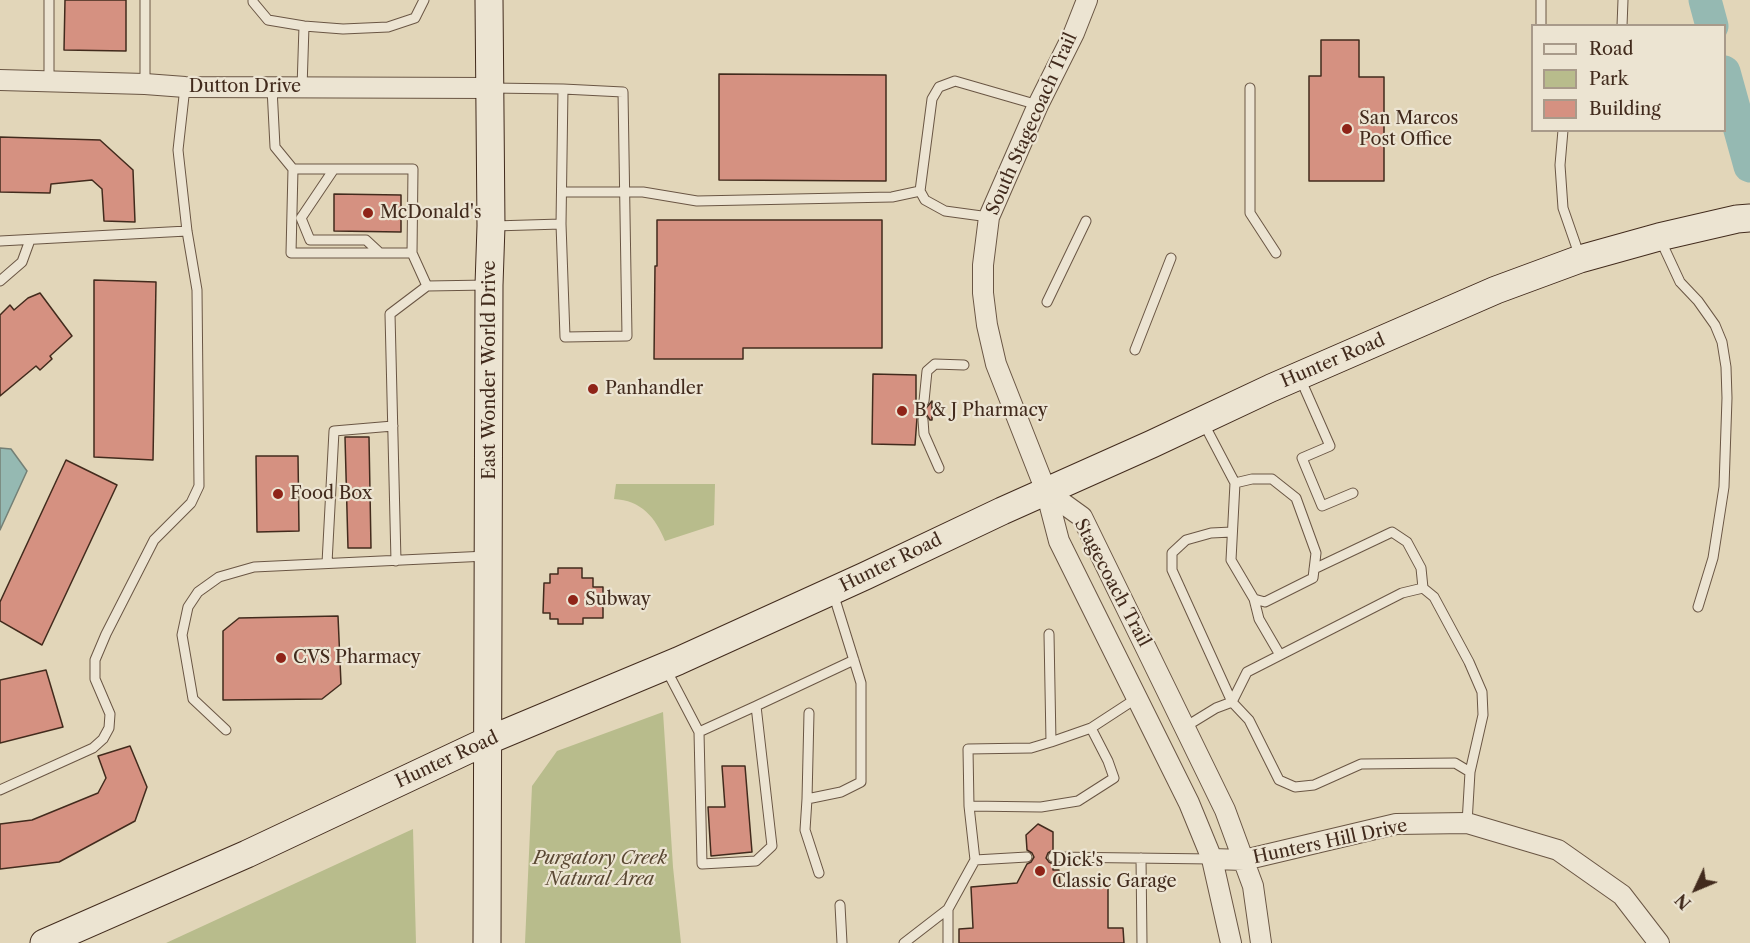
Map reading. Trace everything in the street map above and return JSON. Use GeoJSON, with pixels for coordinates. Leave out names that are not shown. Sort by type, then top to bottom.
{"type":"FeatureCollection","features":[{"type":"Feature","properties":{"kind":"main road","name":"East Wonder World Drive"},"geometry":{"type":"LineString","coordinates":[[488,943],[491,226],[489,0]]}},
{"type":"Feature","properties":{"kind":"main road","name":"Hunter Road"},"geometry":{"type":"LineString","coordinates":[[44,943],[247,854],[489,740],[665,667],[1299,375],[1496,290],[1580,259],[1659,237],[1750,218]]}},
{"type":"Feature","properties":{"kind":"street","name":"South Stagecoach Trail"},"geometry":{"type":"LineString","coordinates":[[1046,491],[996,364],[987,325],[983,293],[983,265],[989,217],[1087,0]]}},
{"type":"Feature","properties":{"kind":"street","name":"Dutton Drive"},"geometry":{"type":"LineString","coordinates":[[0,80],[185,87],[489,88]]}},
{"type":"Feature","properties":{"kind":"street","name":"Stagecoach Trail"},"geometry":{"type":"LineString","coordinates":[[1046,491],[1059,541],[1189,803],[1212,860],[1231,943]]}},
{"type":"Feature","properties":{"kind":"street","name":"Stagecoach Trail"},"geometry":{"type":"LineString","coordinates":[[1046,491],[1082,517],[1226,810],[1253,886],[1261,943]]}},
{"type":"Feature","properties":{"kind":"street","name":"Hunters Hill Drive"},"geometry":{"type":"LineString","coordinates":[[1212,860],[1244,860],[1396,824],[1467,823],[1558,850],[1622,895],[1659,943]]}},
{"type":"Feature","properties":{"kind":"lane"},"geometry":{"type":"LineString","coordinates":[[49,0],[49,81]]}},
{"type":"Feature","properties":{"kind":"lane"},"geometry":{"type":"LineString","coordinates":[[145,0],[145,84]]}},
{"type":"Feature","properties":{"kind":"lane"},"geometry":{"type":"LineString","coordinates":[[253,0],[268,20],[304,27],[343,29],[388,27],[416,18],[424,0]]}},
{"type":"Feature","properties":{"kind":"lane"},"geometry":{"type":"LineString","coordinates":[[1541,0],[1541,24]]}},
{"type":"Feature","properties":{"kind":"lane"},"geometry":{"type":"LineString","coordinates":[[1622,24],[1623,0]]}},
{"type":"Feature","properties":{"kind":"lane"},"geometry":{"type":"LineString","coordinates":[[302,88],[304,27]]}},
{"type":"Feature","properties":{"kind":"lane"},"geometry":{"type":"LineString","coordinates":[[989,217],[945,211],[925,200],[920,191],[932,99],[939,87],[955,81],[1038,105]]}},
{"type":"Feature","properties":{"kind":"lane"},"geometry":{"type":"LineString","coordinates":[[0,790],[93,748],[103,740],[109,728],[110,714],[95,679],[94,660],[154,540],[191,503],[199,486],[197,290],[187,231],[178,150],[185,87]]}},
{"type":"Feature","properties":{"kind":"lane"},"geometry":{"type":"LineString","coordinates":[[272,88],[275,147],[293,169],[291,253],[412,253]]}},
{"type":"Feature","properties":{"kind":"lane"},"geometry":{"type":"LineString","coordinates":[[489,88],[563,89],[623,92],[627,336],[565,337],[561,224],[563,89]]}},
{"type":"Feature","properties":{"kind":"lane"},"geometry":{"type":"LineString","coordinates":[[1250,88],[1250,213],[1276,253]]}},
{"type":"Feature","properties":{"kind":"lane"},"geometry":{"type":"LineString","coordinates":[[1563,132],[1560,165],[1563,208],[1580,259]]}},
{"type":"Feature","properties":{"kind":"lane"},"geometry":{"type":"LineString","coordinates":[[293,169],[413,169],[412,253],[427,286]]}},
{"type":"Feature","properties":{"kind":"lane"},"geometry":{"type":"LineString","coordinates":[[334,169],[301,218],[310,240],[366,240],[380,253]]}},
{"type":"Feature","properties":{"kind":"lane"},"geometry":{"type":"LineString","coordinates":[[562,192],[644,192],[697,201],[892,197],[920,191]]}},
{"type":"Feature","properties":{"kind":"lane"},"geometry":{"type":"LineString","coordinates":[[1047,302],[1086,220]]}},
{"type":"Feature","properties":{"kind":"lane"},"geometry":{"type":"LineString","coordinates":[[491,226],[561,224]]}},
{"type":"Feature","properties":{"kind":"lane"},"geometry":{"type":"LineString","coordinates":[[0,241],[187,231]]}},
{"type":"Feature","properties":{"kind":"lane"},"geometry":{"type":"LineString","coordinates":[[1659,237],[1680,282],[1698,301],[1715,325],[1722,342],[1726,367],[1724,487],[1713,558],[1698,607]]}},
{"type":"Feature","properties":{"kind":"lane"},"geometry":{"type":"LineString","coordinates":[[0,280],[22,262],[30,240]]}},
{"type":"Feature","properties":{"kind":"lane"},"geometry":{"type":"LineString","coordinates":[[1135,350],[1171,258]]}},
{"type":"Feature","properties":{"kind":"lane"},"geometry":{"type":"LineString","coordinates":[[396,561],[390,314],[427,286],[489,285]]}},
{"type":"Feature","properties":{"kind":"lane"},"geometry":{"type":"LineString","coordinates":[[924,401],[927,371],[935,364],[964,365]]}},
{"type":"Feature","properties":{"kind":"lane"},"geometry":{"type":"LineString","coordinates":[[1299,375],[1330,446],[1302,458],[1322,506],[1353,493]]}},
{"type":"Feature","properties":{"kind":"lane"},"geometry":{"type":"LineString","coordinates":[[923,420],[924,434],[939,468]]}},
{"type":"Feature","properties":{"kind":"lane"},"geometry":{"type":"LineString","coordinates":[[1202,420],[1235,483],[1232,560],[1254,599],[1259,619],[1280,655]]}},
{"type":"Feature","properties":{"kind":"lane"},"geometry":{"type":"LineString","coordinates":[[327,563],[334,431],[393,426]]}},
{"type":"Feature","properties":{"kind":"lane"},"geometry":{"type":"LineString","coordinates":[[1235,483],[1252,479],[1272,479],[1296,498],[1316,553],[1313,578],[1265,602],[1254,599]]}},
{"type":"Feature","properties":{"kind":"lane"},"geometry":{"type":"LineString","coordinates":[[1232,532],[1210,533],[1186,540],[1172,553],[1172,570],[1232,702],[1249,720],[1279,780],[1295,787],[1314,785],[1361,764],[1455,763],[1470,772]]}},
{"type":"Feature","properties":{"kind":"lane"},"geometry":{"type":"LineString","coordinates":[[1314,569],[1392,532],[1407,542],[1420,568],[1423,588],[1434,597],[1469,662],[1482,692],[1483,715],[1470,772],[1467,823]]}},
{"type":"Feature","properties":{"kind":"lane"},"geometry":{"type":"LineString","coordinates":[[226,730],[193,699],[182,635],[188,607],[198,592],[219,577],[254,567],[489,556]]}},
{"type":"Feature","properties":{"kind":"lane"},"geometry":{"type":"LineString","coordinates":[[1185,727],[1216,708],[1232,702],[1246,672],[1402,593],[1423,588]]}},
{"type":"Feature","properties":{"kind":"lane"},"geometry":{"type":"LineString","coordinates":[[807,799],[840,792],[861,782],[861,683],[832,591]]}},
{"type":"Feature","properties":{"kind":"lane"},"geometry":{"type":"LineString","coordinates":[[1049,634],[1051,742]]}},
{"type":"Feature","properties":{"kind":"lane"},"geometry":{"type":"LineString","coordinates":[[699,732],[854,660]]}},
{"type":"Feature","properties":{"kind":"lane"},"geometry":{"type":"LineString","coordinates":[[665,667],[699,732],[702,864],[756,861],[772,846],[756,705]]}},
{"type":"Feature","properties":{"kind":"lane"},"geometry":{"type":"LineString","coordinates":[[904,943],[948,909],[975,860],[969,806],[968,749],[1031,748],[1051,742],[1091,728],[1137,698]]}},
{"type":"Feature","properties":{"kind":"lane"},"geometry":{"type":"LineString","coordinates":[[808,713],[805,830],[819,873]]}},
{"type":"Feature","properties":{"kind":"lane"},"geometry":{"type":"LineString","coordinates":[[969,806],[1041,807],[1078,801],[1114,778],[1108,760],[1091,728]]}},
{"type":"Feature","properties":{"kind":"lane"},"geometry":{"type":"LineString","coordinates":[[975,860],[1027,857]]}},
{"type":"Feature","properties":{"kind":"lane"},"geometry":{"type":"LineString","coordinates":[[1053,857],[1212,860]]}},
{"type":"Feature","properties":{"kind":"lane"},"geometry":{"type":"LineString","coordinates":[[1141,858],[1142,943]]}},
{"type":"Feature","properties":{"kind":"lane"},"geometry":{"type":"LineString","coordinates":[[840,905],[842,943]]}},
{"type":"Feature","properties":{"kind":"lane"},"geometry":{"type":"LineString","coordinates":[[948,909],[948,943]]}},
{"type":"Feature","properties":{"kind":"green space"},"geometry":{"type":"Polygon","coordinates":[[[616,484],[715,484],[714,525],[665,541],[652,518],[640,507],[624,500],[614,499],[616,484]]]}},
{"type":"Feature","properties":{"kind":"green space","name":"Purgatory Creek Natural Area"},"geometry":{"type":"Polygon","coordinates":[[[663,712],[673,867],[681,943],[525,943],[532,786],[557,751],[663,712]]]}},
{"type":"Feature","properties":{"kind":"green space"},"geometry":{"type":"Polygon","coordinates":[[[413,829],[416,943],[166,943],[413,829]]]}},
{"type":"Feature","properties":{"kind":"water"},"geometry":{"type":"Polygon","coordinates":[[[0,448],[11,449],[27,471],[0,530],[0,448]]]}},
{"type":"Feature","properties":{"kind":"building"},"geometry":{"type":"Polygon","coordinates":[[[65,0],[126,0],[126,51],[64,50],[65,0]]]}},
{"type":"Feature","properties":{"kind":"building","name":"San Marcos Post Office"},"geometry":{"type":"Polygon","coordinates":[[[1321,40],[1359,40],[1359,77],[1384,77],[1384,181],[1309,181],[1309,76],[1321,76],[1321,40]]]}},
{"type":"Feature","properties":{"kind":"building"},"geometry":{"type":"Polygon","coordinates":[[[719,74],[886,75],[886,181],[719,180],[719,74]]]}},
{"type":"Feature","properties":{"kind":"building"},"geometry":{"type":"Polygon","coordinates":[[[0,137],[100,140],[133,170],[135,222],[104,221],[102,189],[92,180],[51,184],[50,193],[0,192],[0,137]]]}},
{"type":"Feature","properties":{"kind":"building","name":"McDonald's"},"geometry":{"type":"Polygon","coordinates":[[[334,194],[401,195],[401,232],[334,231],[334,194]]]}},
{"type":"Feature","properties":{"kind":"building"},"geometry":{"type":"Polygon","coordinates":[[[657,220],[882,220],[882,348],[743,348],[743,359],[654,359],[657,220]]]}},
{"type":"Feature","properties":{"kind":"building"},"geometry":{"type":"Polygon","coordinates":[[[94,280],[156,282],[153,460],[94,457],[94,280]]]}},
{"type":"Feature","properties":{"kind":"building"},"geometry":{"type":"Polygon","coordinates":[[[40,293],[72,336],[50,356],[52,359],[40,370],[36,366],[0,396],[0,315],[10,305],[14,310],[28,298],[40,293]]]}},
{"type":"Feature","properties":{"kind":"building","name":"B & J Pharmacy"},"geometry":{"type":"Polygon","coordinates":[[[873,374],[916,375],[916,401],[924,408],[932,401],[932,420],[923,413],[917,418],[915,445],[872,444],[873,374]]]}},
{"type":"Feature","properties":{"kind":"building"},"geometry":{"type":"Polygon","coordinates":[[[345,437],[369,437],[371,548],[348,548],[345,437]]]}},
{"type":"Feature","properties":{"kind":"building","name":"Food Box"},"geometry":{"type":"Polygon","coordinates":[[[256,456],[298,456],[299,531],[257,532],[256,456]]]}},
{"type":"Feature","properties":{"kind":"building"},"geometry":{"type":"Polygon","coordinates":[[[66,460],[117,485],[42,645],[0,621],[0,602],[66,460]]]}},
{"type":"Feature","properties":{"kind":"building","name":"Subway"},"geometry":{"type":"Polygon","coordinates":[[[558,568],[582,568],[582,578],[593,578],[593,587],[603,587],[603,618],[583,618],[583,624],[558,624],[558,619],[550,619],[550,613],[543,613],[544,583],[550,583],[550,574],[558,574],[558,568]]]}},
{"type":"Feature","properties":{"kind":"building","name":"CVS Pharmacy"},"geometry":{"type":"Polygon","coordinates":[[[338,616],[341,684],[322,699],[223,700],[223,631],[239,618],[338,616]]]}},
{"type":"Feature","properties":{"kind":"building"},"geometry":{"type":"Polygon","coordinates":[[[46,670],[63,727],[0,743],[0,680],[46,670]]]}},
{"type":"Feature","properties":{"kind":"building"},"geometry":{"type":"Polygon","coordinates":[[[130,746],[147,787],[135,821],[59,862],[0,869],[0,824],[32,820],[98,793],[106,778],[98,756],[130,746]]]}},
{"type":"Feature","properties":{"kind":"building"},"geometry":{"type":"Polygon","coordinates":[[[722,766],[745,766],[752,852],[711,856],[708,807],[725,807],[722,766]]]}},
{"type":"Feature","properties":{"kind":"building"},"geometry":{"type":"Polygon","coordinates":[[[1038,824],[1053,832],[1053,850],[1046,858],[1053,864],[1053,870],[1059,870],[1060,884],[1108,884],[1108,928],[1123,928],[1124,943],[959,943],[959,929],[973,928],[971,887],[1017,883],[1027,864],[1034,857],[1027,850],[1026,835],[1038,824]]]}},
{"type":"Feature","properties":{"kind":"waterway"},"geometry":{"type":"LineString","coordinates":[[1705,0],[1711,24]]}},
{"type":"Feature","properties":{"kind":"waterway"},"geometry":{"type":"LineString","coordinates":[[1726,79],[1750,166]]}},
{"type":"Feature","properties":{"kind":"place","name":"San Marcos Post Office"},"geometry":{"type":"Point","coordinates":[1347,129]}},
{"type":"Feature","properties":{"kind":"place","name":"McDonald's"},"geometry":{"type":"Point","coordinates":[368,213]}},
{"type":"Feature","properties":{"kind":"place","name":"Panhandler"},"geometry":{"type":"Point","coordinates":[593,389]}},
{"type":"Feature","properties":{"kind":"place","name":"B & J Pharmacy"},"geometry":{"type":"Point","coordinates":[902,411]}},
{"type":"Feature","properties":{"kind":"place","name":"Food Box"},"geometry":{"type":"Point","coordinates":[278,494]}},
{"type":"Feature","properties":{"kind":"place","name":"Subway"},"geometry":{"type":"Point","coordinates":[573,600]}},
{"type":"Feature","properties":{"kind":"place","name":"CVS Pharmacy"},"geometry":{"type":"Point","coordinates":[281,658]}},
{"type":"Feature","properties":{"kind":"place","name":"Dick's Classic Garage"},"geometry":{"type":"Point","coordinates":[1040,871]}}]}
